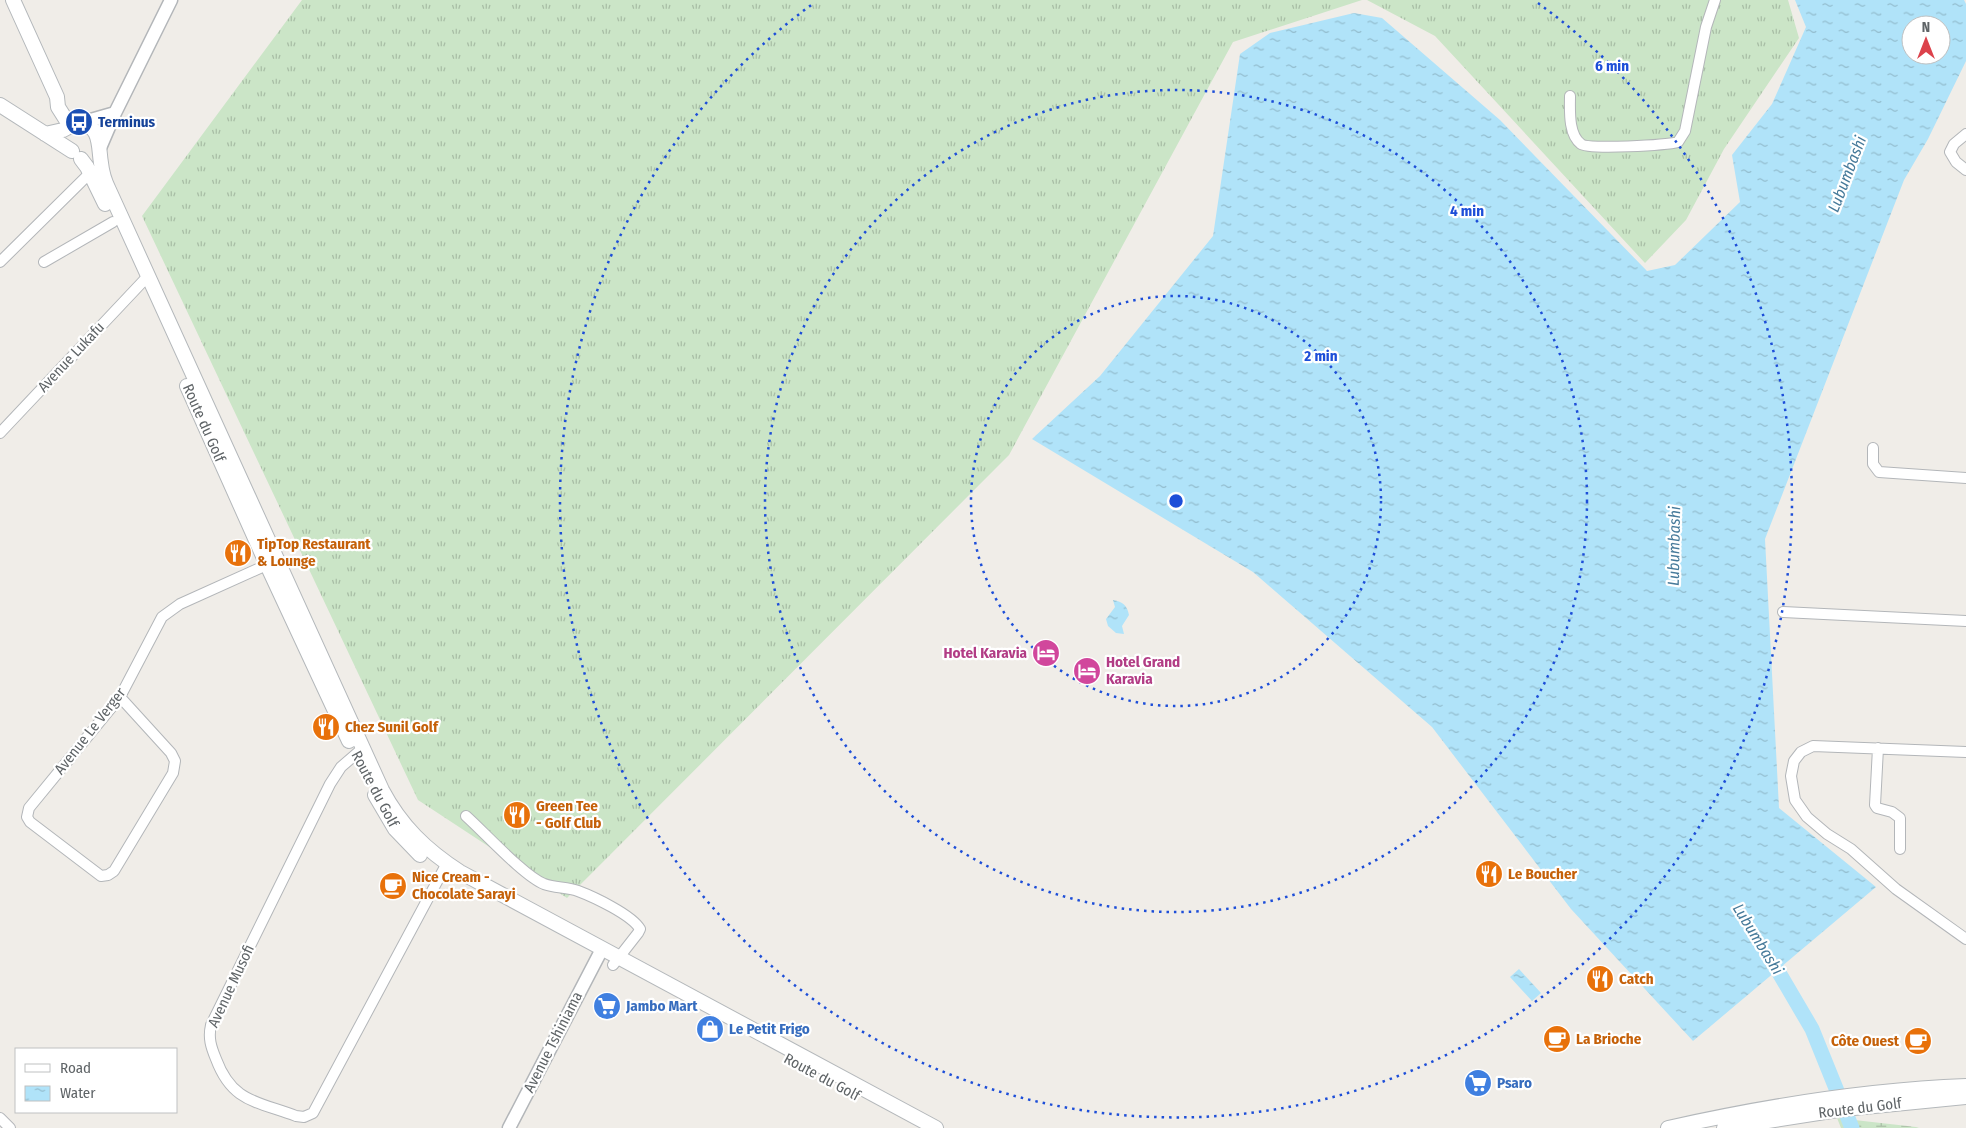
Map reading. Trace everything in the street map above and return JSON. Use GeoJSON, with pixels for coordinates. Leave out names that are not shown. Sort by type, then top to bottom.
{"type":"FeatureCollection","features":[{"type":"Feature","properties":{"kind":"main road"},"geometry":{"type":"LineString","coordinates":[[13,0],[57,96],[58,107],[74,125]]}},
{"type":"Feature","properties":{"kind":"main road"},"geometry":{"type":"LineString","coordinates":[[0,105],[76,155],[92,160],[100,150]]}},
{"type":"Feature","properties":{"kind":"main road"},"geometry":{"type":"LineString","coordinates":[[74,125],[67,139],[76,155]]}},
{"type":"Feature","properties":{"kind":"main road"},"geometry":{"type":"LineString","coordinates":[[45,134],[74,125],[94,130],[108,190],[144,279]]}},
{"type":"Feature","properties":{"kind":"main road","name":"Route du Golf"},"geometry":{"type":"LineString","coordinates":[[76,155],[90,173],[113,222],[144,279],[392,825],[410,845],[444,867],[918,1128]]}},
{"type":"Feature","properties":{"kind":"main road"},"geometry":{"type":"LineString","coordinates":[[615,962],[936,1128]]}},
{"type":"Feature","properties":{"kind":"main road"},"geometry":{"type":"LineString","coordinates":[[1668,1128],[1693,1126],[1835,1103],[1904,1089],[1966,1086]]}},
{"type":"Feature","properties":{"kind":"main road","name":"Route du Golf"},"geometry":{"type":"LineString","coordinates":[[1724,1128],[1835,1103],[1966,1097]]}},
{"type":"Feature","properties":{"kind":"street"},"geometry":{"type":"LineString","coordinates":[[100,150],[115,113],[171,0]]}},
{"type":"Feature","properties":{"kind":"street"},"geometry":{"type":"LineString","coordinates":[[1570,96],[1573,130],[1581,144],[1585,146],[1602,148],[1678,142],[1685,131],[1706,27],[1715,0]]}},
{"type":"Feature","properties":{"kind":"street"},"geometry":{"type":"LineString","coordinates":[[74,125],[115,113]]}},
{"type":"Feature","properties":{"kind":"street"},"geometry":{"type":"LineString","coordinates":[[1966,134],[1954,144],[1950,152],[1956,162],[1966,170]]}},
{"type":"Feature","properties":{"kind":"street"},"geometry":{"type":"LineString","coordinates":[[0,262],[90,173]]}},
{"type":"Feature","properties":{"kind":"street"},"geometry":{"type":"LineString","coordinates":[[44,262],[113,222]]}},
{"type":"Feature","properties":{"kind":"street","name":"Avenue Lukafu"},"geometry":{"type":"LineString","coordinates":[[0,433],[144,279]]}},
{"type":"Feature","properties":{"kind":"street"},"geometry":{"type":"LineString","coordinates":[[1873,448],[1873,464],[1879,472],[1966,478]]}},
{"type":"Feature","properties":{"kind":"street","name":"Avenue Le Verger"},"geometry":{"type":"LineString","coordinates":[[120,698],[171,753],[175,764],[173,773],[114,871],[108,875],[98,875],[30,822],[27,817],[29,808],[120,698],[162,617],[169,611],[272,563]]}},
{"type":"Feature","properties":{"kind":"street"},"geometry":{"type":"LineString","coordinates":[[1783,612],[1966,621]]}},
{"type":"Feature","properties":{"kind":"street"},"geometry":{"type":"LineString","coordinates":[[1966,752],[1813,746],[1801,752],[1794,761],[1791,776],[1797,804],[1807,817],[1827,834],[1851,849],[1896,889],[1966,939]]}},
{"type":"Feature","properties":{"kind":"street"},"geometry":{"type":"LineString","coordinates":[[1878,748],[1875,805],[1877,808],[1892,812],[1900,818],[1900,850]]}},
{"type":"Feature","properties":{"kind":"street","name":"Avenue Musofi"},"geometry":{"type":"LineString","coordinates":[[359,750],[330,784],[211,1025],[210,1041],[221,1074],[229,1086],[242,1095],[296,1116],[304,1117],[313,1114],[444,867]]}},
{"type":"Feature","properties":{"kind":"street"},"geometry":{"type":"LineString","coordinates":[[466,816],[534,878],[552,887],[577,891],[629,917],[638,924],[640,928],[638,934],[615,962]]}},
{"type":"Feature","properties":{"kind":"street","name":"Avenue Tshiniama"},"geometry":{"type":"LineString","coordinates":[[509,1128],[599,953]]}},
{"type":"Feature","properties":{"kind":"street"},"geometry":{"type":"LineString","coordinates":[[0,1118],[10,1128]]}},
{"type":"Feature","properties":{"kind":"green space"},"geometry":{"type":"Polygon","coordinates":[[[302,0],[1362,0],[1233,42],[1009,455],[567,898],[418,800],[142,216],[302,0]]]}},
{"type":"Feature","properties":{"kind":"green space"},"geometry":{"type":"Polygon","coordinates":[[[1367,0],[1788,0],[1799,38],[1724,149],[1686,220],[1645,263],[1435,36],[1367,0]]]}},
{"type":"Feature","properties":{"kind":"green space"},"geometry":{"type":"Polygon","coordinates":[[[1837,1118],[1916,1127],[1919,1128],[1841,1128],[1837,1118]]]}},
{"type":"Feature","properties":{"kind":"water"},"geometry":{"type":"Polygon","coordinates":[[[1795,0],[1964,0],[1966,4],[1966,61],[1928,139],[1904,180],[1765,539],[1779,808],[1876,887],[1693,1041],[1571,909],[1432,727],[1253,572],[1032,439],[1100,376],[1213,236],[1240,54],[1270,33],[1354,13],[1382,18],[1500,120],[1647,271],[1675,265],[1740,202],[1732,155],[1772,104],[1806,27],[1795,0]]]}},
{"type":"Feature","properties":{"kind":"water"},"geometry":{"type":"Polygon","coordinates":[[[1113,600],[1124,604],[1129,615],[1122,626],[1124,634],[1116,633],[1108,626],[1106,619],[1115,607],[1113,600]]]}},
{"type":"Feature","properties":{"kind":"water"},"geometry":{"type":"Polygon","coordinates":[[[1519,969],[1541,993],[1532,1001],[1510,977],[1519,969]]]}},
{"type":"Feature","properties":{"kind":"waterway","name":"Lubumbashi"},"geometry":{"type":"LineString","coordinates":[[1768,954],[1812,1029],[1852,1128]]}},
{"type":"Feature","properties":{"kind":"place","name":"Terminus"},"geometry":{"type":"Point","coordinates":[79,122]}},
{"type":"Feature","properties":{"kind":"place","name":"TipTop Restaurant & Lounge"},"geometry":{"type":"Point","coordinates":[238,553]}},
{"type":"Feature","properties":{"kind":"place","name":"Hotel Karavia"},"geometry":{"type":"Point","coordinates":[1046,653]}},
{"type":"Feature","properties":{"kind":"place","name":"Hotel Grand Karavia"},"geometry":{"type":"Point","coordinates":[1087,671]}},
{"type":"Feature","properties":{"kind":"place","name":"Chez Sunil Golf"},"geometry":{"type":"Point","coordinates":[326,727]}},
{"type":"Feature","properties":{"kind":"place","name":"Green Tee - Golf Club"},"geometry":{"type":"Point","coordinates":[517,815]}},
{"type":"Feature","properties":{"kind":"place","name":"Le Boucher"},"geometry":{"type":"Point","coordinates":[1489,874]}},
{"type":"Feature","properties":{"kind":"place","name":"Nice Cream - Chocolate Sarayi"},"geometry":{"type":"Point","coordinates":[393,886]}},
{"type":"Feature","properties":{"kind":"place","name":"Catch"},"geometry":{"type":"Point","coordinates":[1600,979]}},
{"type":"Feature","properties":{"kind":"place","name":"Jambo Mart"},"geometry":{"type":"Point","coordinates":[607,1006]}},
{"type":"Feature","properties":{"kind":"place","name":"Le Petit Frigo"},"geometry":{"type":"Point","coordinates":[710,1029]}},
{"type":"Feature","properties":{"kind":"place","name":"La Brioche"},"geometry":{"type":"Point","coordinates":[1557,1039]}},
{"type":"Feature","properties":{"kind":"place","name":"Côte Ouest"},"geometry":{"type":"Point","coordinates":[1918,1041]}},
{"type":"Feature","properties":{"kind":"place","name":"Psaro"},"geometry":{"type":"Point","coordinates":[1478,1083]}}]}
